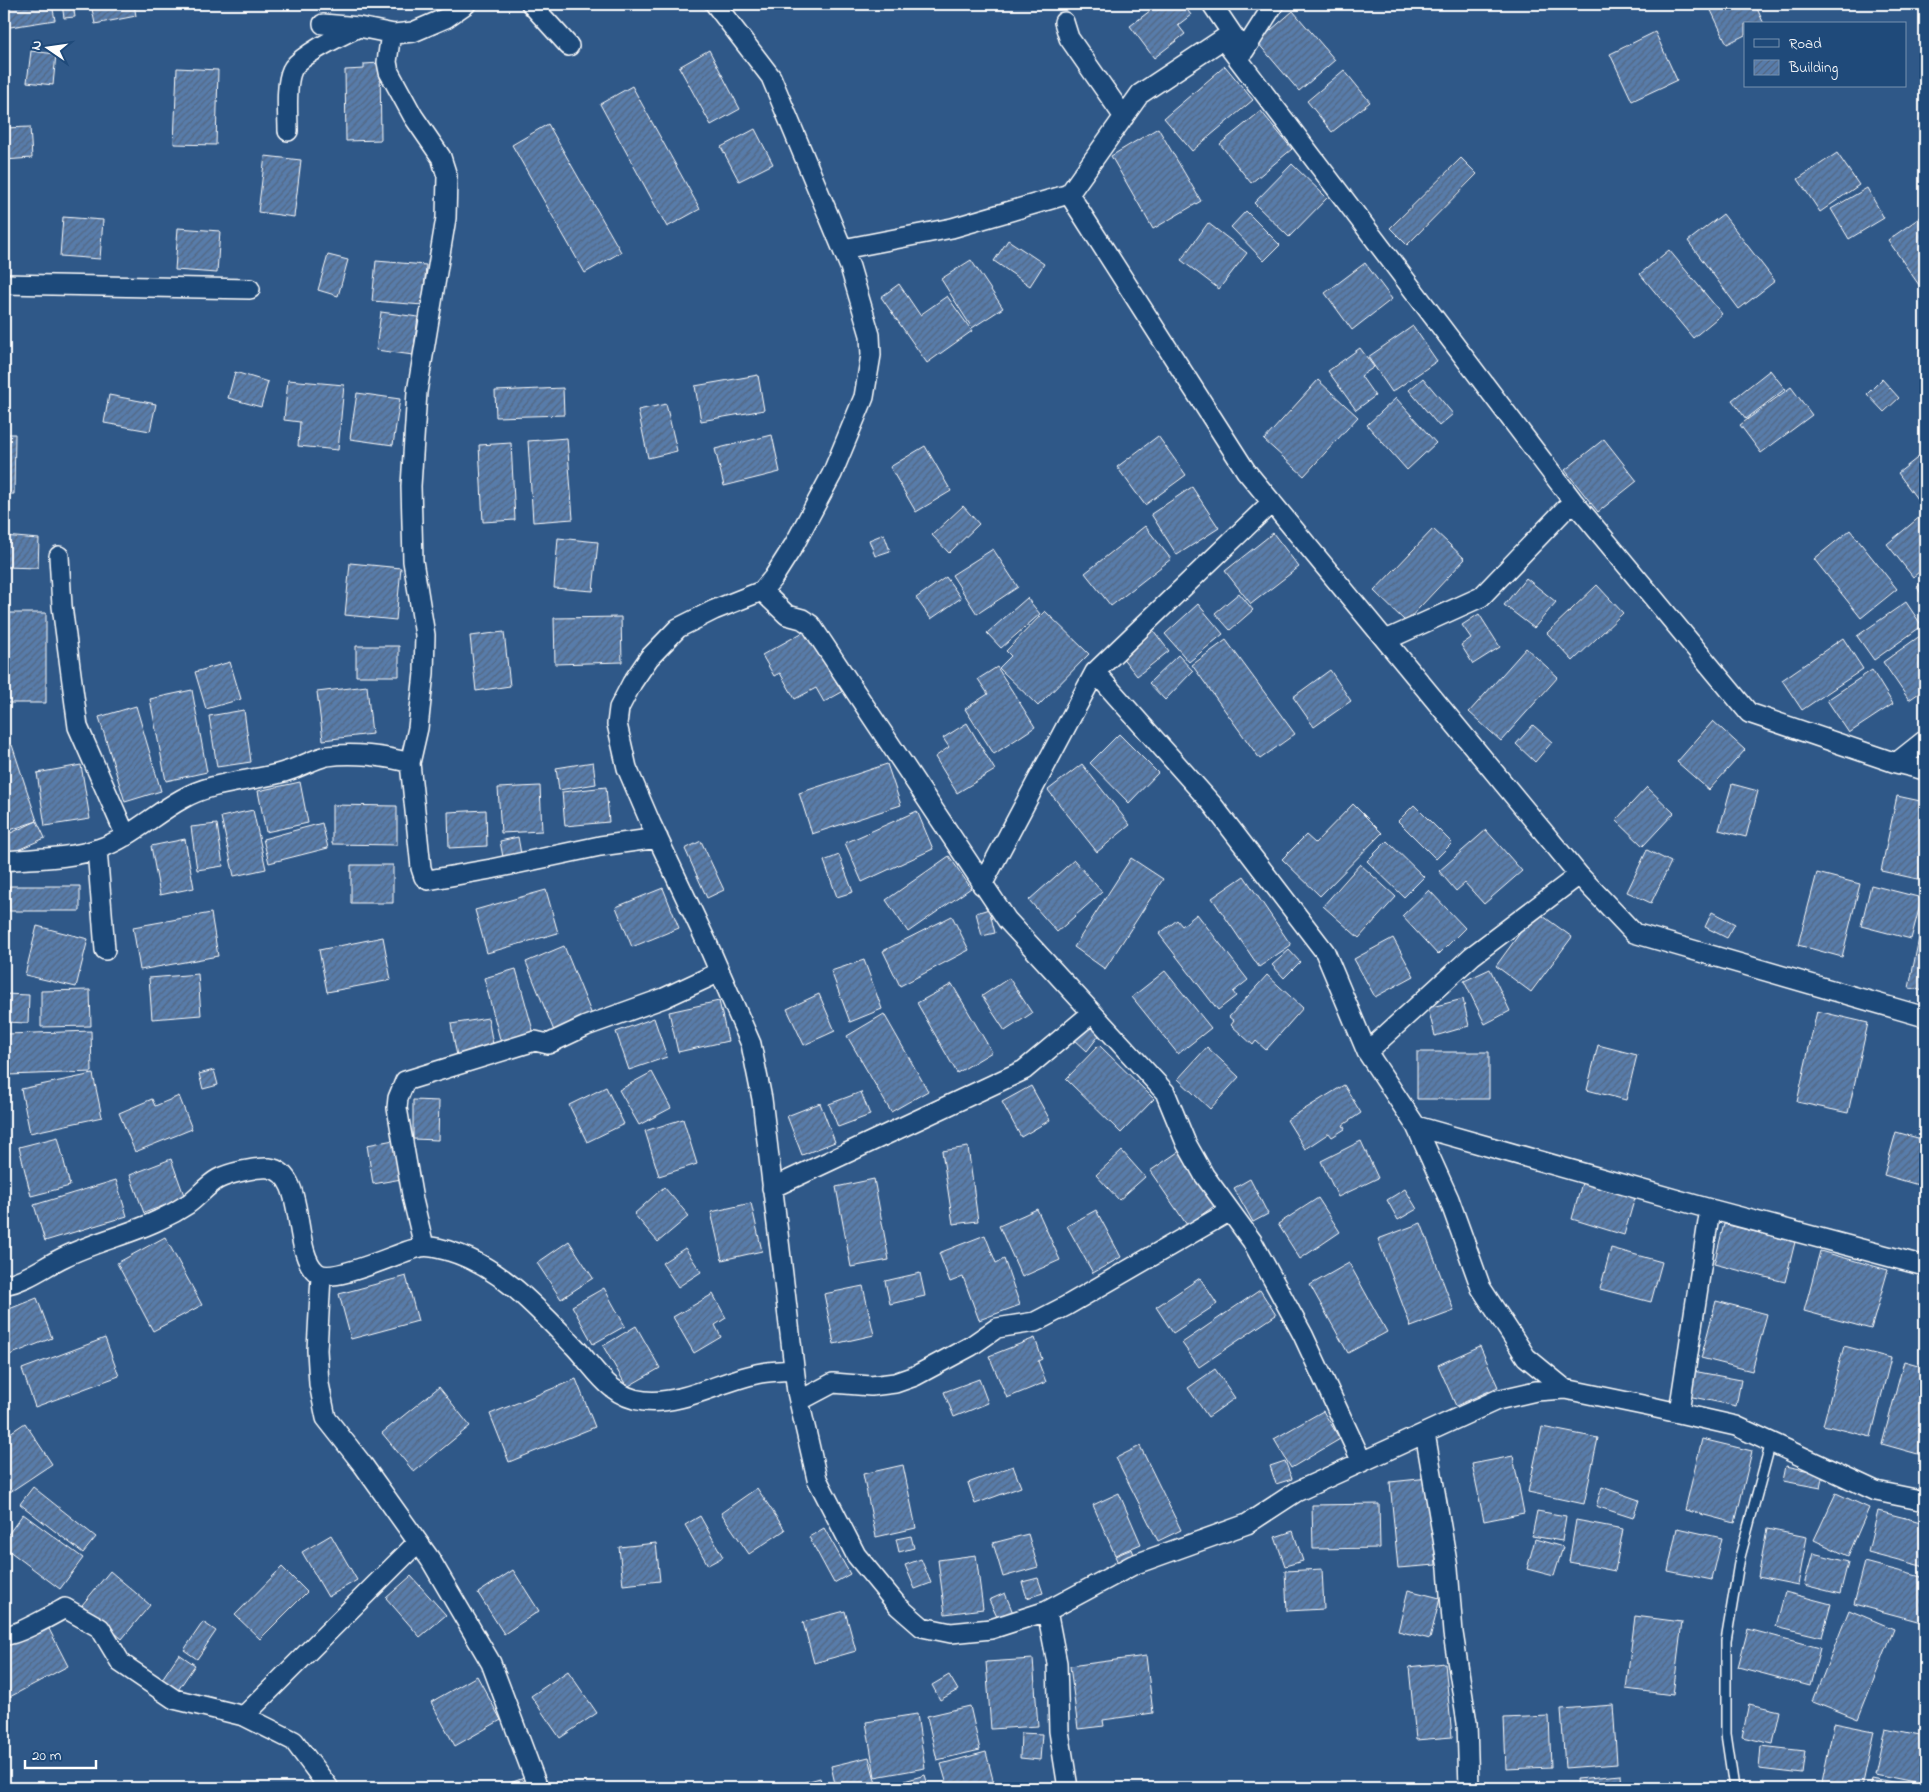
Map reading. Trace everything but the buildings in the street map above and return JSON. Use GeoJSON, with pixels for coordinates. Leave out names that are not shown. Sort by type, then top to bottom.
{"type":"FeatureCollection","features":[{"type":"Feature","properties":{"kind":"street"},"geometry":{"type":"LineString","coordinates":[[323,24],[359,27],[394,34],[413,32],[446,18],[466,4]]}},
{"type":"Feature","properties":{"kind":"street"},"geometry":{"type":"LineString","coordinates":[[531,4],[569,46]]}},
{"type":"Feature","properties":{"kind":"street"},"geometry":{"type":"LineString","coordinates":[[715,4],[771,77],[850,267],[870,334],[871,354],[864,397],[832,474],[794,545],[773,578],[762,591],[714,610],[678,628],[649,658],[632,683],[619,708],[617,724],[627,768],[751,1044],[762,1099],[799,1401],[817,1479],[856,1555],[898,1606],[922,1626],[951,1632],[991,1629],[1047,1611],[1134,1565],[1247,1524],[1296,1492],[1497,1400],[1536,1392],[1565,1389],[1736,1426],[1876,1491],[1925,1501]]}},
{"type":"Feature","properties":{"kind":"street"},"geometry":{"type":"LineString","coordinates":[[1212,4],[1244,50]]}},
{"type":"Feature","properties":{"kind":"street"},"geometry":{"type":"LineString","coordinates":[[1244,50],[1274,4]]}},
{"type":"Feature","properties":{"kind":"street"},"geometry":{"type":"LineString","coordinates":[[1064,22],[1068,38],[1124,116]]}},
{"type":"Feature","properties":{"kind":"street"},"geometry":{"type":"LineString","coordinates":[[288,131],[288,92],[292,70],[299,60],[359,27]]}},
{"type":"Feature","properties":{"kind":"street"},"geometry":{"type":"LineString","coordinates":[[394,34],[390,40],[387,62],[389,72],[413,116],[441,157],[447,176],[448,195],[446,218],[416,392],[411,486],[413,561],[426,634],[418,728],[410,763],[421,868],[424,877],[428,880],[600,846],[658,838]]}},
{"type":"Feature","properties":{"kind":"street"},"geometry":{"type":"LineString","coordinates":[[843,249],[952,228],[1069,194],[1140,94],[1223,40]]}},
{"type":"Feature","properties":{"kind":"street"},"geometry":{"type":"LineString","coordinates":[[1223,40],[1244,50]]}},
{"type":"Feature","properties":{"kind":"street"},"geometry":{"type":"LineString","coordinates":[[1223,40],[1573,501],[1749,713],[1896,763],[1925,770]]}},
{"type":"Feature","properties":{"kind":"street"},"geometry":{"type":"LineString","coordinates":[[1069,194],[1246,471],[1579,875],[1634,933],[1925,1017]]}},
{"type":"Feature","properties":{"kind":"street"},"geometry":{"type":"LineString","coordinates":[[4,284],[250,289]]}},
{"type":"Feature","properties":{"kind":"street"},"geometry":{"type":"LineString","coordinates":[[1386,640],[1481,597],[1573,501]]}},
{"type":"Feature","properties":{"kind":"street"},"geometry":{"type":"LineString","coordinates":[[982,885],[1095,672],[1272,502]]}},
{"type":"Feature","properties":{"kind":"street"},"geometry":{"type":"LineString","coordinates":[[59,556],[62,606],[78,727],[126,836]]}},
{"type":"Feature","properties":{"kind":"street"},"geometry":{"type":"LineString","coordinates":[[762,591],[788,615],[802,618],[816,631],[982,885],[1007,920],[1165,1092],[1186,1142],[1204,1175],[1252,1241],[1302,1335],[1362,1462]]}},
{"type":"Feature","properties":{"kind":"street"},"geometry":{"type":"LineString","coordinates":[[1095,672],[1212,804],[1325,952],[1367,1052],[1416,1126],[1449,1199],[1481,1288],[1526,1357],[1565,1389]]}},
{"type":"Feature","properties":{"kind":"street"},"geometry":{"type":"LineString","coordinates":[[1896,763],[1925,740]]}},
{"type":"Feature","properties":{"kind":"street"},"geometry":{"type":"LineString","coordinates":[[4,861],[72,855],[97,849],[126,836],[182,799],[199,791],[284,772],[326,756],[351,755],[395,759],[410,763]]}},
{"type":"Feature","properties":{"kind":"street"},"geometry":{"type":"LineString","coordinates":[[97,849],[104,950]]}},
{"type":"Feature","properties":{"kind":"street"},"geometry":{"type":"LineString","coordinates":[[1367,1052],[1472,956],[1579,875]]}},
{"type":"Feature","properties":{"kind":"street"},"geometry":{"type":"LineString","coordinates":[[424,1246],[413,1200],[397,1108],[398,1098],[405,1081],[535,1040],[548,1044],[586,1026],[664,998],[720,972]]}},
{"type":"Feature","properties":{"kind":"street"},"geometry":{"type":"LineString","coordinates":[[772,1188],[1024,1070],[1092,1013]]}},
{"type":"Feature","properties":{"kind":"street"},"geometry":{"type":"LineString","coordinates":[[1416,1126],[1710,1209],[1925,1266]]}},
{"type":"Feature","properties":{"kind":"street"},"geometry":{"type":"LineString","coordinates":[[4,1285],[33,1276],[64,1257],[158,1220],[188,1204],[218,1179],[245,1171],[270,1168],[280,1172],[289,1181],[294,1194],[304,1254],[315,1271],[322,1276],[337,1276],[424,1246],[448,1251],[473,1260],[501,1276],[576,1348],[606,1384],[625,1395],[643,1401],[667,1400],[760,1373],[794,1370]]}},
{"type":"Feature","properties":{"kind":"street"},"geometry":{"type":"LineString","coordinates":[[1678,1412],[1710,1209]]}},
{"type":"Feature","properties":{"kind":"street"},"geometry":{"type":"LineString","coordinates":[[799,1401],[833,1383],[870,1386],[895,1383],[915,1376],[971,1346],[997,1328],[1035,1322],[1066,1306],[1230,1211]]}},
{"type":"Feature","properties":{"kind":"street"},"geometry":{"type":"LineString","coordinates":[[322,1276],[318,1358],[319,1384],[326,1418],[363,1465],[418,1542],[491,1663],[538,1788]]}},
{"type":"Feature","properties":{"kind":"street"},"geometry":{"type":"LineString","coordinates":[[1425,1432],[1448,1568],[1453,1633],[1467,1723],[1469,1788]]}},
{"type":"Feature","properties":{"kind":"street"},"geometry":{"type":"LineString","coordinates":[[244,1716],[418,1542]]}},
{"type":"Feature","properties":{"kind":"street"},"geometry":{"type":"LineString","coordinates":[[4,1635],[8,1636],[18,1632],[65,1608],[100,1628],[121,1663],[174,1699],[244,1716],[294,1741],[329,1788]]}},
{"type":"Feature","properties":{"kind":"street"},"geometry":{"type":"LineString","coordinates":[[1047,1611],[1058,1663],[1059,1731],[1068,1788]]}},
{"type":"Feature","properties":{"kind":"lane"},"geometry":{"type":"LineString","coordinates":[[1734,1788],[1726,1734],[1726,1641],[1740,1557],[1771,1442]]}}]}
